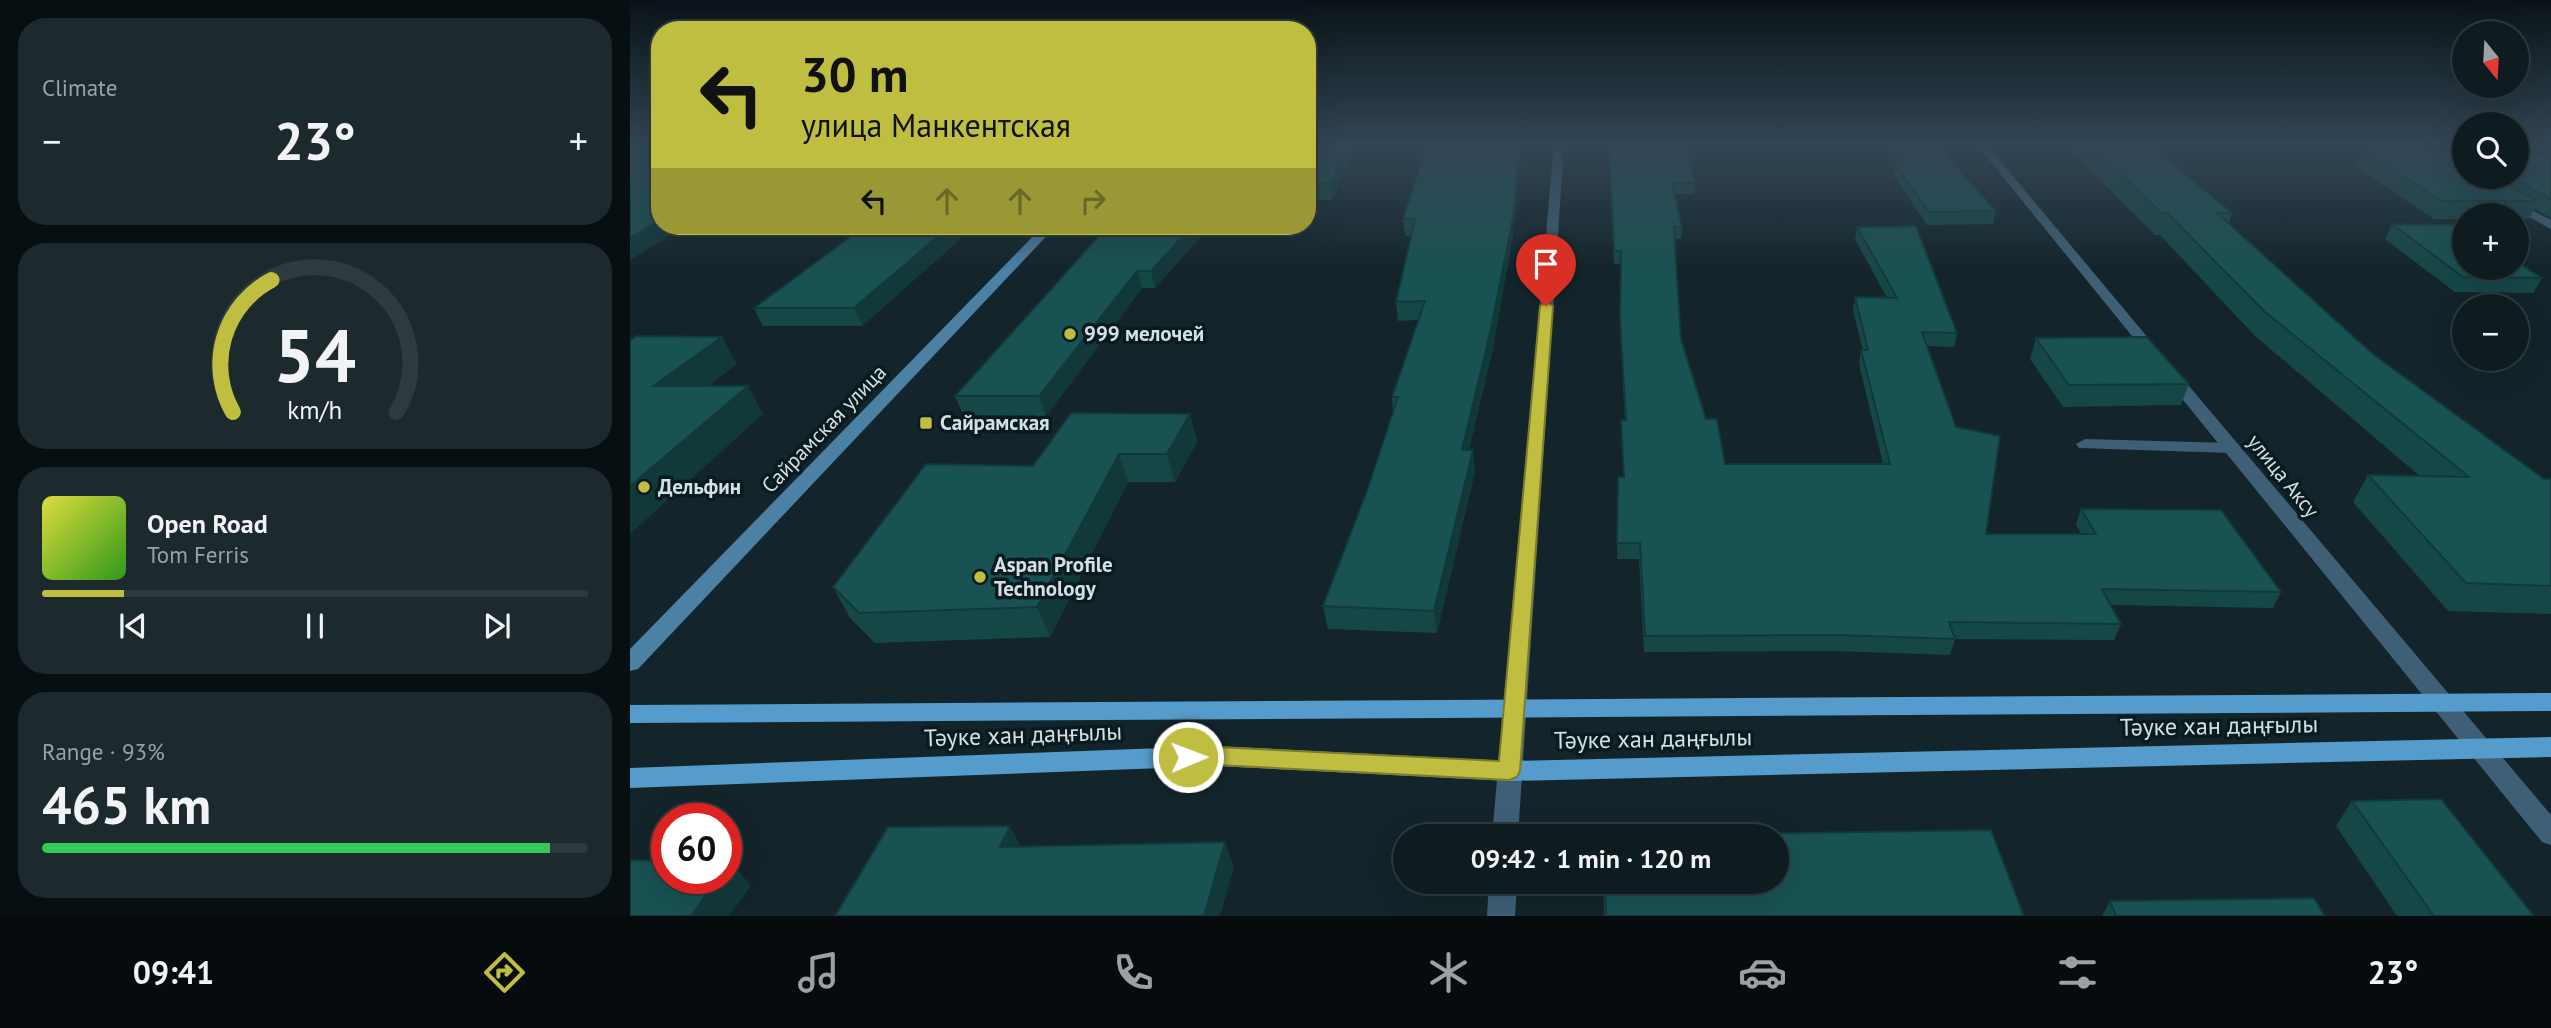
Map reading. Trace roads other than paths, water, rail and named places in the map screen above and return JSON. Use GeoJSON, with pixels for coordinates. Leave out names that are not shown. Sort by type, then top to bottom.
{"type":"FeatureCollection","features":[{"type":"Feature","properties":{"kind":"main road","name":"Сайрамская улица"},"geometry":{"type":"LineString","coordinates":[[630,663],[1041,235]]}},
{"type":"Feature","properties":{"kind":"main road","name":"Тәуке хан даңғылы"},"geometry":{"type":"LineString","coordinates":[[630,714],[2551,702]]}},
{"type":"Feature","properties":{"kind":"main road","name":"Тәуке хан даңғылы"},"geometry":{"type":"LineString","coordinates":[[630,778],[1216,756],[1509,771],[2551,747]]}},
{"type":"Feature","properties":{"kind":"street"},"geometry":{"type":"LineString","coordinates":[[1506,824],[1556,188]]}},
{"type":"Feature","properties":{"kind":"street","name":"улица Аксу"},"geometry":{"type":"LineString","coordinates":[[2017,188],[2551,834]]}},
{"type":"Feature","properties":{"kind":"street"},"geometry":{"type":"LineString","coordinates":[[2497,195],[2551,225]]}},
{"type":"Feature","properties":{"kind":"street"},"geometry":{"type":"LineString","coordinates":[[2085,444],[2231,449]]}},
{"type":"Feature","properties":{"kind":"street"},"geometry":{"type":"LineString","coordinates":[[1501,916],[1502,894]]}},
{"type":"Feature","properties":{"kind":"place","name":"999 мелочей"},"geometry":{"type":"Point","coordinates":[1070,334]}},
{"type":"Feature","properties":{"kind":"place","name":"Сайрамская"},"geometry":{"type":"Point","coordinates":[926,423]}},
{"type":"Feature","properties":{"kind":"place","name":"Дельфин"},"geometry":{"type":"Point","coordinates":[644,487]}},
{"type":"Feature","properties":{"kind":"place","name":"Aspan Profile Technology"},"geometry":{"type":"Point","coordinates":[980,577]}}]}
